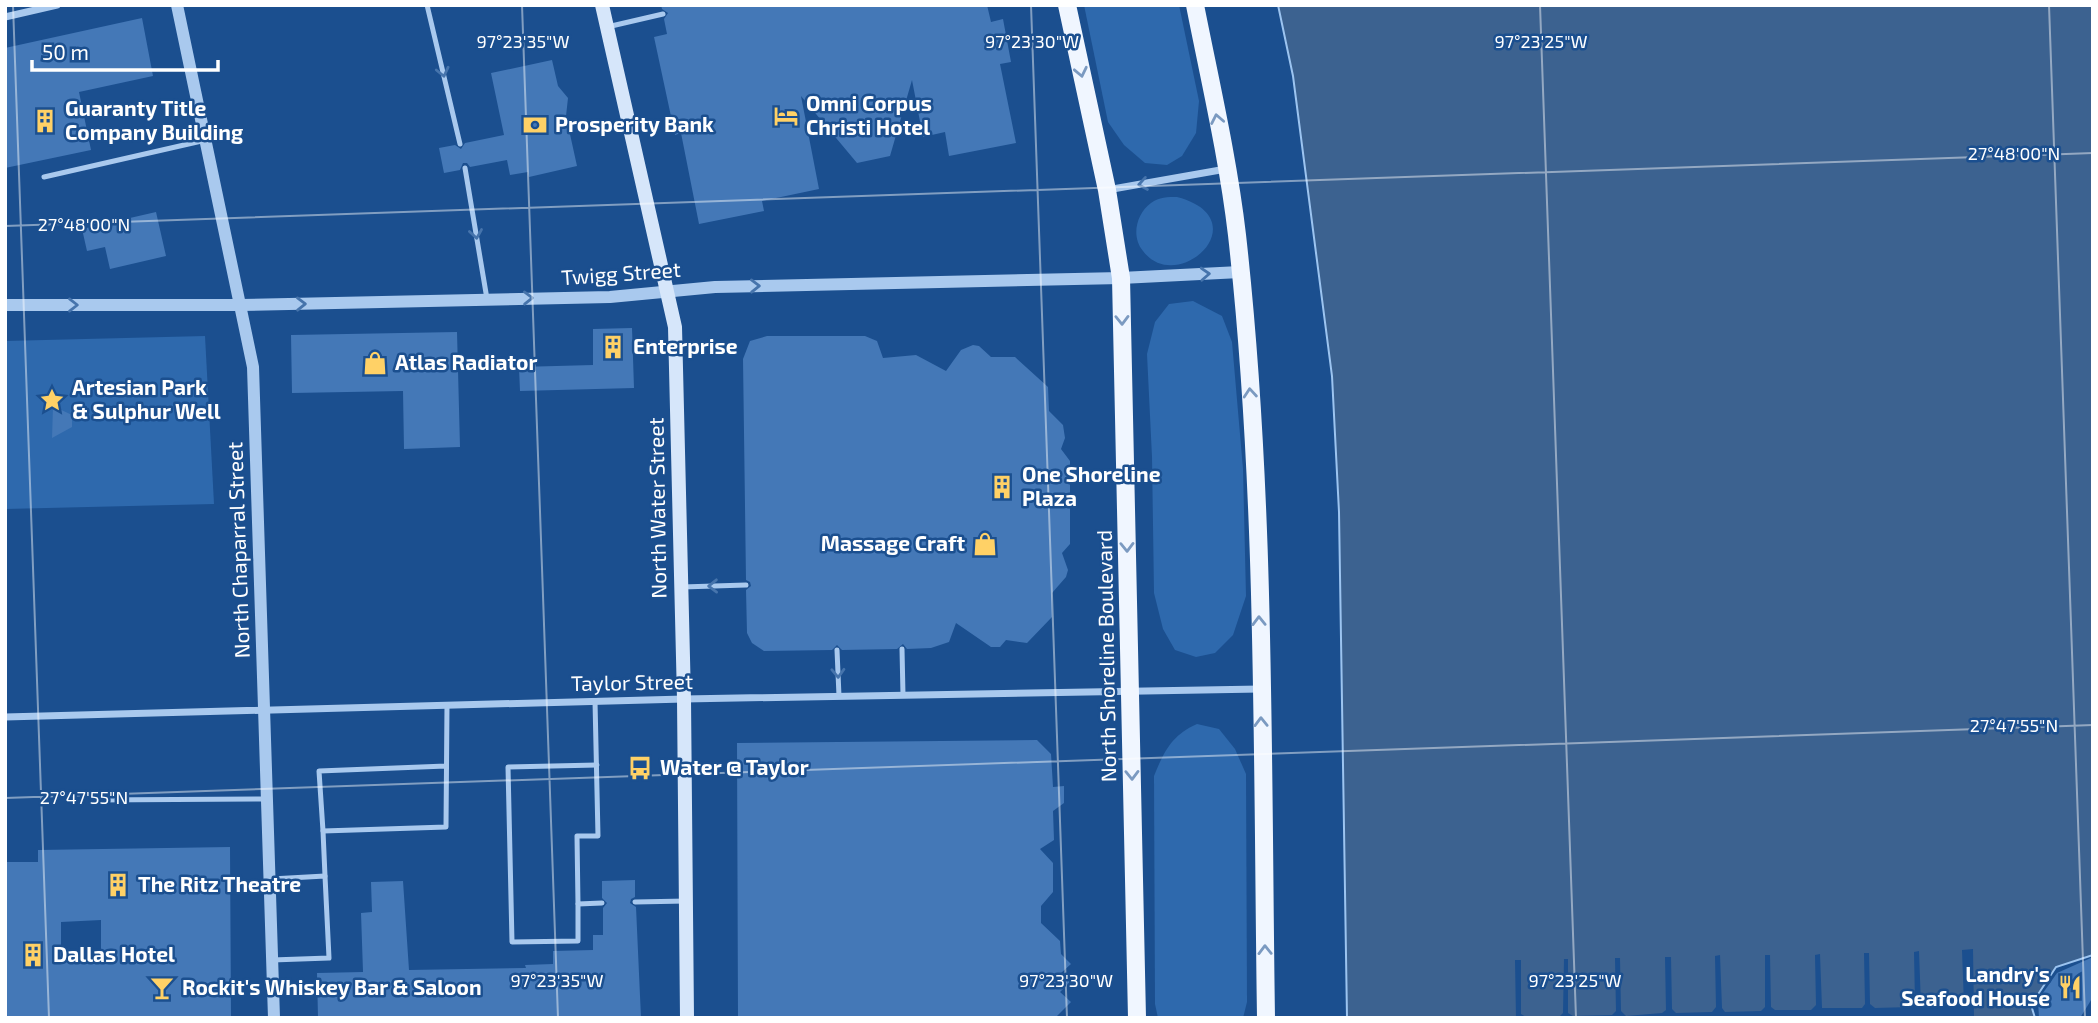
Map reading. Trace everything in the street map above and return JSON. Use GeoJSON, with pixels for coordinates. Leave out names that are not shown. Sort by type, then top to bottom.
{"type":"FeatureCollection","features":[{"type":"Feature","properties":{"kind":"main road","name":"North Water Street"},"geometry":{"type":"LineString","coordinates":[[602,5],[676,327],[687,1018]]}},
{"type":"Feature","properties":{"kind":"main road","name":"North Shoreline Boulevard"},"geometry":{"type":"LineString","coordinates":[[1066,5],[1107,190],[1121,278],[1137,1018]]}},
{"type":"Feature","properties":{"kind":"main road"},"geometry":{"type":"LineString","coordinates":[[1195,5],[1227,169],[1240,272],[1256,465],[1266,1018]]}},
{"type":"Feature","properties":{"kind":"street"},"geometry":{"type":"LineString","coordinates":[[5,17],[57,5]]}},
{"type":"Feature","properties":{"kind":"street","name":"North Chaparral Street"},"geometry":{"type":"LineString","coordinates":[[177,5],[253,367],[274,1018]]}},
{"type":"Feature","properties":{"kind":"street"},"geometry":{"type":"LineString","coordinates":[[1107,190],[1227,169]]}},
{"type":"Feature","properties":{"kind":"street","name":"Twigg Street"},"geometry":{"type":"LineString","coordinates":[[5,305],[240,305],[610,296],[715,287],[1121,278],[1240,272]]}},
{"type":"Feature","properties":{"kind":"street","name":"Taylor Street"},"geometry":{"type":"LineString","coordinates":[[5,718],[595,701],[1261,689]]}},
{"type":"Feature","properties":{"kind":"lane"},"geometry":{"type":"LineString","coordinates":[[427,5],[460,144]]}},
{"type":"Feature","properties":{"kind":"lane"},"geometry":{"type":"LineString","coordinates":[[607,27],[663,14]]}},
{"type":"Feature","properties":{"kind":"lane"},"geometry":{"type":"LineString","coordinates":[[44,177],[206,140]]}},
{"type":"Feature","properties":{"kind":"lane"},"geometry":{"type":"LineString","coordinates":[[465,169],[487,299]]}},
{"type":"Feature","properties":{"kind":"lane"},"geometry":{"type":"LineString","coordinates":[[681,587],[746,585]]}},
{"type":"Feature","properties":{"kind":"lane"},"geometry":{"type":"LineString","coordinates":[[902,649],[903,695]]}},
{"type":"Feature","properties":{"kind":"lane"},"geometry":{"type":"LineString","coordinates":[[837,650],[839,696]]}},
{"type":"Feature","properties":{"kind":"lane"},"geometry":{"type":"LineString","coordinates":[[595,701],[597,765],[598,836],[577,836],[579,940],[512,942],[508,767],[597,765]]}},
{"type":"Feature","properties":{"kind":"lane"},"geometry":{"type":"LineString","coordinates":[[323,831],[446,827],[447,705]]}},
{"type":"Feature","properties":{"kind":"lane"},"geometry":{"type":"LineString","coordinates":[[272,960],[329,958],[318,771],[446,766]]}},
{"type":"Feature","properties":{"kind":"lane"},"geometry":{"type":"LineString","coordinates":[[94,800],[266,799]]}},
{"type":"Feature","properties":{"kind":"lane"},"geometry":{"type":"LineString","coordinates":[[269,879],[325,876]]}},
{"type":"Feature","properties":{"kind":"lane"},"geometry":{"type":"LineString","coordinates":[[635,902],[686,901]]}},
{"type":"Feature","properties":{"kind":"lane"},"geometry":{"type":"LineString","coordinates":[[578,904],[603,903]]}},
{"type":"Feature","properties":{"kind":"shaded area"},"geometry":{"type":"Polygon","coordinates":[[[1084,5],[1179,5],[1199,101],[1196,133],[1182,156],[1167,165],[1145,163],[1124,145],[1108,122],[1084,5]]]}},
{"type":"Feature","properties":{"kind":"shaded area"},"geometry":{"type":"Polygon","coordinates":[[[1278,5],[2093,5],[2093,955],[2056,967],[2031,1005],[2035,1018],[1347,1018],[1339,512],[1332,376],[1293,76],[1278,5]]]}},
{"type":"Feature","properties":{"kind":"shaded area"},"geometry":{"type":"Polygon","coordinates":[[[1177,197],[1201,208],[1212,221],[1212,236],[1204,249],[1191,260],[1175,265],[1158,263],[1139,245],[1136,233],[1139,219],[1154,201],[1177,197]]]}},
{"type":"Feature","properties":{"kind":"shaded area"},"geometry":{"type":"Polygon","coordinates":[[[1193,301],[1222,316],[1232,342],[1243,469],[1246,596],[1233,635],[1215,653],[1196,657],[1175,650],[1163,629],[1154,593],[1147,354],[1155,322],[1169,304],[1193,301]]]}},
{"type":"Feature","properties":{"kind":"shaded area"},"geometry":{"type":"Polygon","coordinates":[[[205,336],[214,504],[5,509],[5,341],[205,336]]]}},
{"type":"Feature","properties":{"kind":"shaded area"},"geometry":{"type":"Polygon","coordinates":[[[1197,724],[1219,729],[1235,749],[1246,774],[1247,1002],[1243,1018],[1158,1018],[1155,1004],[1154,776],[1170,745],[1181,733],[1197,724]]]}},
{"type":"Feature","properties":{"kind":"pier"},"geometry":{"type":"Polygon","coordinates":[[[1973,949],[1974,1018],[1516,1018],[1515,960],[1521,960],[1521,1014],[1526,1017],[1559,1017],[1563,1013],[1564,959],[1568,959],[1568,1013],[1573,1016],[1612,1015],[1616,1011],[1615,958],[1620,958],[1621,1011],[1626,1016],[1662,1013],[1666,1010],[1665,957],[1671,957],[1672,1009],[1676,1013],[1712,1012],[1716,1007],[1715,956],[1720,955],[1722,1008],[1725,1012],[1761,1011],[1765,1007],[1765,955],[1770,955],[1771,1007],[1775,1010],[1811,1010],[1816,1005],[1815,955],[1820,954],[1822,1008],[1862,1008],[1865,1004],[1864,953],[1869,953],[1870,1004],[1875,1008],[1911,1007],[1915,1002],[1914,952],[1919,951],[1921,1006],[1964,1005],[1962,950],[1973,949]]]}},
{"type":"Feature","properties":{"kind":"building","name":"Omni Corpus Christi Hotel"},"geometry":{"type":"Polygon","coordinates":[[[661,5],[987,5],[991,22],[1003,19],[1011,62],[1000,64],[1016,143],[949,156],[945,132],[923,137],[912,80],[890,156],[857,163],[801,96],[819,189],[762,201],[764,211],[699,224],[681,133],[675,135],[654,37],[667,34],[664,19],[668,13],[661,5]]]}},
{"type":"Feature","properties":{"kind":"building","name":"Guaranty Title Company Building"},"geometry":{"type":"Polygon","coordinates":[[[142,18],[153,76],[79,92],[91,150],[5,168],[5,48],[142,18]]]}},
{"type":"Feature","properties":{"kind":"building","name":"Prosperity Bank"},"geometry":{"type":"Polygon","coordinates":[[[552,60],[558,86],[568,98],[566,116],[577,166],[529,177],[528,172],[510,175],[507,160],[470,167],[463,163],[460,170],[444,173],[439,148],[455,145],[461,149],[465,143],[504,135],[491,73],[552,60]]]}},
{"type":"Feature","properties":{"kind":"building"},"geometry":{"type":"Polygon","coordinates":[[[156,212],[166,256],[110,269],[105,247],[87,251],[82,229],[156,212]]]}},
{"type":"Feature","properties":{"kind":"building","name":"Enterprise"},"geometry":{"type":"Polygon","coordinates":[[[632,328],[634,388],[520,391],[519,367],[593,365],[593,329],[632,328]]]}},
{"type":"Feature","properties":{"kind":"building","name":"Atlas Radiator"},"geometry":{"type":"Polygon","coordinates":[[[457,332],[460,447],[404,449],[403,391],[292,393],[291,335],[457,332]]]}},
{"type":"Feature","properties":{"kind":"building"},"geometry":{"type":"Polygon","coordinates":[[[767,336],[865,336],[877,341],[883,358],[916,355],[946,371],[961,350],[973,345],[979,346],[991,357],[1015,357],[1048,387],[1049,411],[1063,425],[1065,438],[1061,449],[1070,461],[1070,544],[1062,553],[1068,570],[1066,577],[1052,593],[1052,617],[1027,643],[1006,640],[1000,647],[991,647],[956,623],[949,642],[931,648],[907,649],[903,644],[897,649],[842,650],[837,645],[832,650],[764,651],[752,643],[747,633],[746,590],[751,586],[746,580],[743,359],[750,341],[767,336]]]}},
{"type":"Feature","properties":{"kind":"building"},"geometry":{"type":"Polygon","coordinates":[[[53,406],[72,415],[72,427],[52,438],[53,406]]]}},
{"type":"Feature","properties":{"kind":"building"},"geometry":{"type":"Polygon","coordinates":[[[1037,740],[1051,754],[1053,787],[1064,786],[1064,803],[1053,811],[1054,840],[1040,849],[1053,863],[1053,892],[1041,906],[1041,923],[1060,941],[1061,954],[1071,964],[1061,973],[1070,982],[1060,992],[1071,1002],[1055,1018],[738,1018],[737,743],[1037,740]]]}},
{"type":"Feature","properties":{"kind":"building"},"geometry":{"type":"Polygon","coordinates":[[[230,847],[231,1018],[6,1018],[5,862],[38,862],[38,850],[230,847]],[[101,920],[61,922],[61,961],[101,961],[101,920]]]}},
{"type":"Feature","properties":{"kind":"building"},"geometry":{"type":"Polygon","coordinates":[[[635,880],[635,897],[630,903],[636,907],[641,1018],[318,1018],[317,973],[363,972],[361,913],[372,912],[371,882],[403,881],[409,970],[526,968],[525,965],[553,964],[553,951],[593,950],[593,935],[603,935],[603,908],[607,903],[602,898],[602,881],[635,880]]]}},
{"type":"Feature","properties":{"kind":"building","name":"Landry's Seafood House"},"geometry":{"type":"Polygon","coordinates":[[[2093,957],[2093,997],[2080,1018],[2039,1018],[2038,1000],[2057,973],[2093,957]]]}},
{"type":"Feature","properties":{"kind":"place","name":"Omni Corpus Christi Hotel"},"geometry":{"type":"Point","coordinates":[786,116]}},
{"type":"Feature","properties":{"kind":"place","name":"Guaranty Title Company Building"},"geometry":{"type":"Point","coordinates":[45,121]}},
{"type":"Feature","properties":{"kind":"place","name":"Prosperity Bank"},"geometry":{"type":"Point","coordinates":[535,125]}},
{"type":"Feature","properties":{"kind":"place","name":"Enterprise"},"geometry":{"type":"Point","coordinates":[613,347]}},
{"type":"Feature","properties":{"kind":"place","name":"Atlas Radiator"},"geometry":{"type":"Point","coordinates":[375,363]}},
{"type":"Feature","properties":{"kind":"place","name":"Artesian Park & Sulphur Well"},"geometry":{"type":"Point","coordinates":[52,400]}},
{"type":"Feature","properties":{"kind":"place","name":"One Shoreline Plaza"},"geometry":{"type":"Point","coordinates":[1002,487]}},
{"type":"Feature","properties":{"kind":"place","name":"Massage Craft"},"geometry":{"type":"Point","coordinates":[985,544]}},
{"type":"Feature","properties":{"kind":"place","name":"Water @ Taylor"},"geometry":{"type":"Point","coordinates":[640,768]}},
{"type":"Feature","properties":{"kind":"place","name":"The Ritz Theatre"},"geometry":{"type":"Point","coordinates":[118,885]}},
{"type":"Feature","properties":{"kind":"place","name":"Dallas Hotel"},"geometry":{"type":"Point","coordinates":[33,955]}},
{"type":"Feature","properties":{"kind":"place","name":"Landry's Seafood House"},"geometry":{"type":"Point","coordinates":[2070,987]}},
{"type":"Feature","properties":{"kind":"place","name":"Rockit's Whiskey Bar & Saloon"},"geometry":{"type":"Point","coordinates":[162,988]}}]}
